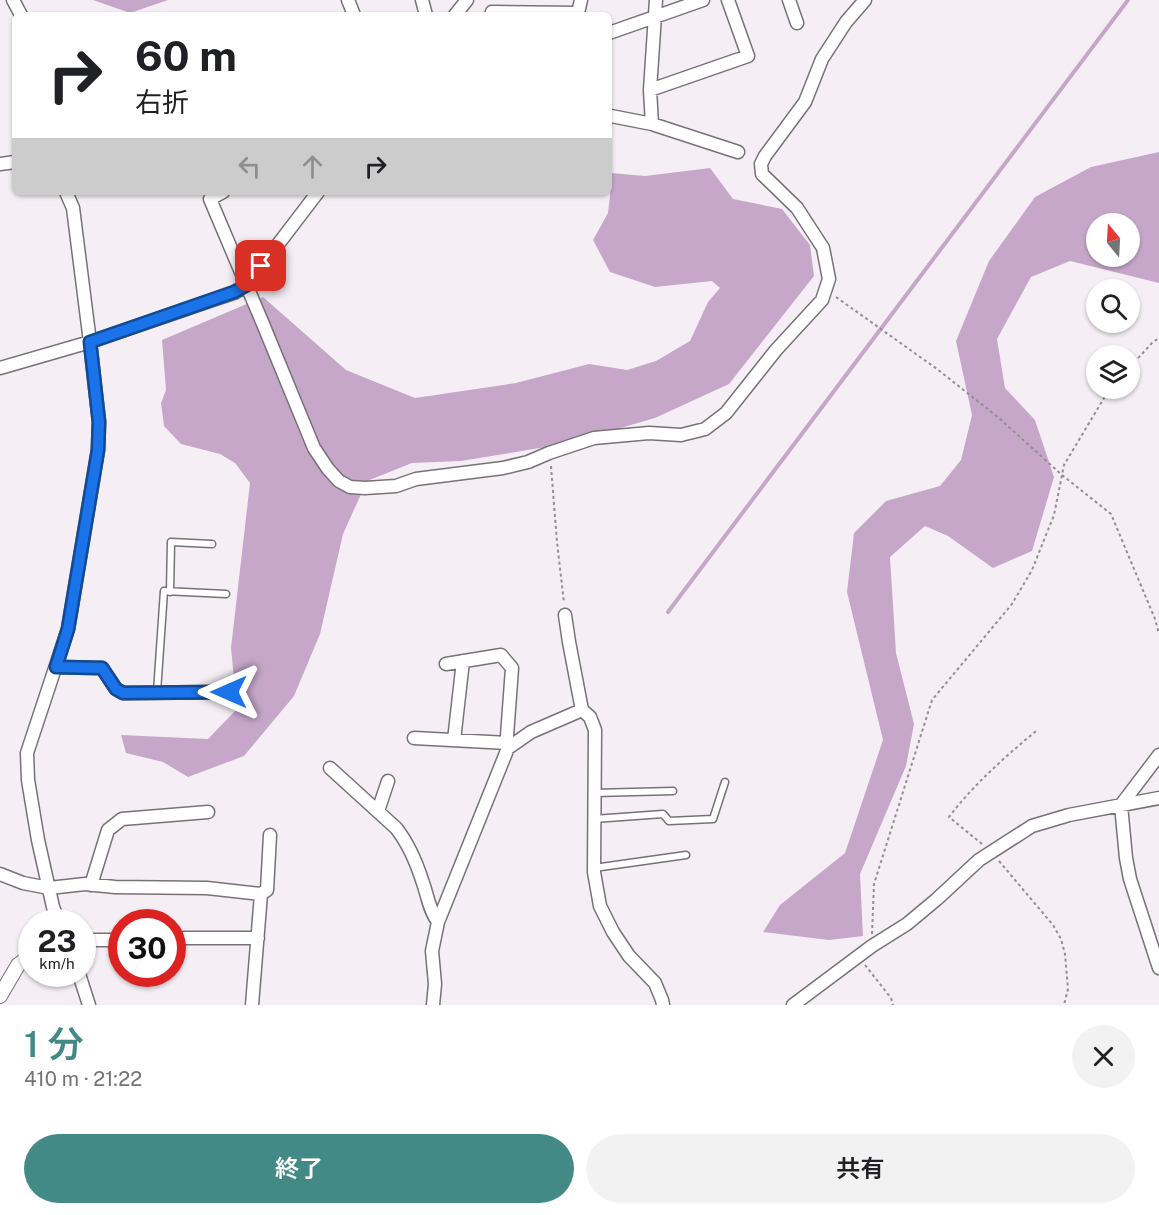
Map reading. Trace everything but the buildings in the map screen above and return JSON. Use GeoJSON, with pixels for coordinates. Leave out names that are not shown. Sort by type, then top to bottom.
{"type":"FeatureCollection","features":[{"type":"Feature","properties":{"kind":"street"},"geometry":{"type":"LineString","coordinates":[[457,12],[467,0]]}},
{"type":"Feature","properties":{"kind":"street"},"geometry":{"type":"LineString","coordinates":[[652,124],[650,90],[656,0]]}},
{"type":"Feature","properties":{"kind":"street"},"geometry":{"type":"LineString","coordinates":[[612,32],[703,0]]}},
{"type":"Feature","properties":{"kind":"street"},"geometry":{"type":"LineString","coordinates":[[650,90],[748,56],[728,0]]}},
{"type":"Feature","properties":{"kind":"street"},"geometry":{"type":"LineString","coordinates":[[789,0],[797,22]]}},
{"type":"Feature","properties":{"kind":"street"},"geometry":{"type":"LineString","coordinates":[[217,195],[210,199],[314,448],[328,470],[339,481],[350,487],[396,486],[416,479],[502,468],[528,462],[550,452],[594,438],[649,433],[681,435],[705,429],[726,413],[776,350],[822,300],[826,290],[829,279],[823,248],[797,208],[762,174],[761,164],[805,102],[822,59],[846,22],[865,0]]}},
{"type":"Feature","properties":{"kind":"street"},"geometry":{"type":"LineString","coordinates":[[612,116],[652,124],[738,152]]}},
{"type":"Feature","properties":{"kind":"street"},"geometry":{"type":"LineString","coordinates":[[54,909],[38,840],[28,780],[27,753],[68,629],[98,450],[99,422],[72,207],[67,195]]}},
{"type":"Feature","properties":{"kind":"street"},"geometry":{"type":"LineString","coordinates":[[0,368],[90,342],[210,301],[247,285],[316,195]]}},
{"type":"Feature","properties":{"kind":"street"},"geometry":{"type":"LineString","coordinates":[[566,615],[582,710],[590,717],[595,730],[594,868],[600,906],[629,956],[655,983],[663,1005]]}},
{"type":"Feature","properties":{"kind":"street"},"geometry":{"type":"LineString","coordinates":[[433,1005],[435,984],[432,951],[438,922],[508,745],[512,668],[501,655],[446,664]]}},
{"type":"Feature","properties":{"kind":"street"},"geometry":{"type":"LineString","coordinates":[[454,740],[463,661]]}},
{"type":"Feature","properties":{"kind":"street"},"geometry":{"type":"LineString","coordinates":[[56,667],[102,668],[116,689],[123,693],[229,692]]}},
{"type":"Feature","properties":{"kind":"street"},"geometry":{"type":"LineString","coordinates":[[414,738],[508,745],[531,732],[582,710]]}},
{"type":"Feature","properties":{"kind":"street"},"geometry":{"type":"LineString","coordinates":[[1159,755],[1121,805],[1130,879],[1159,968]]}},
{"type":"Feature","properties":{"kind":"street"},"geometry":{"type":"LineString","coordinates":[[330,768],[396,828],[405,839],[423,883],[432,915],[438,922]]}},
{"type":"Feature","properties":{"kind":"street"},"geometry":{"type":"LineString","coordinates":[[378,811],[388,781]]}},
{"type":"Feature","properties":{"kind":"street"},"geometry":{"type":"LineString","coordinates":[[793,1005],[872,946],[908,924],[991,851],[1032,826],[1070,814],[1159,798]]}},
{"type":"Feature","properties":{"kind":"street"},"geometry":{"type":"LineString","coordinates":[[91,885],[108,830],[122,819],[208,812]]}},
{"type":"Feature","properties":{"kind":"street"},"geometry":{"type":"LineString","coordinates":[[0,874],[23,883],[49,888],[85,884],[115,887],[207,888],[261,894],[267,890],[270,835]]}},
{"type":"Feature","properties":{"kind":"street"},"geometry":{"type":"LineString","coordinates":[[252,1005],[261,894]]}},
{"type":"Feature","properties":{"kind":"street"},"geometry":{"type":"LineString","coordinates":[[186,938],[258,938]]}},
{"type":"Feature","properties":{"kind":"street"},"geometry":{"type":"LineString","coordinates":[[0,996],[18,965]]}},
{"type":"Feature","properties":{"kind":"street"},"geometry":{"type":"LineString","coordinates":[[84,987],[89,1005]]}},
{"type":"Feature","properties":{"kind":"lane"},"geometry":{"type":"LineString","coordinates":[[170,592],[171,542],[212,544]]}},
{"type":"Feature","properties":{"kind":"lane"},"geometry":{"type":"LineString","coordinates":[[158,692],[164,591],[226,594]]}},
{"type":"Feature","properties":{"kind":"lane"},"geometry":{"type":"LineString","coordinates":[[594,819],[663,814],[669,821],[713,819],[725,782]]}},
{"type":"Feature","properties":{"kind":"lane"},"geometry":{"type":"LineString","coordinates":[[594,793],[673,791]]}},
{"type":"Feature","properties":{"kind":"lane"},"geometry":{"type":"LineString","coordinates":[[594,868],[686,855]]}},
{"type":"Feature","properties":{"kind":"path"},"geometry":{"type":"LineString","coordinates":[[826,290],[937,369],[999,418],[1062,475],[1111,514],[1155,619],[1159,634]]}},
{"type":"Feature","properties":{"kind":"path"},"geometry":{"type":"LineString","coordinates":[[1140,357],[1159,338]]}},
{"type":"Feature","properties":{"kind":"path"},"geometry":{"type":"LineString","coordinates":[[872,946],[874,884],[932,700],[1012,603],[1032,570],[1054,515],[1064,465],[1103,399]]}},
{"type":"Feature","properties":{"kind":"path"},"geometry":{"type":"LineString","coordinates":[[550,452],[557,542],[566,615]]}},
{"type":"Feature","properties":{"kind":"path"},"geometry":{"type":"LineString","coordinates":[[1036,731],[1008,754],[959,803],[950,817],[991,851],[1053,925],[1065,954],[1068,989],[1064,1005]]}},
{"type":"Feature","properties":{"kind":"path"},"geometry":{"type":"LineString","coordinates":[[858,956],[891,998],[893,1005]]}},
{"type":"Feature","properties":{"kind":"shaded area"},"geometry":{"type":"Polygon","coordinates":[[[93,0],[168,0],[133,12],[93,0]]]}},
{"type":"Feature","properties":{"kind":"shaded area"},"geometry":{"type":"Polygon","coordinates":[[[1159,152],[1159,283],[1094,267],[1140,267],[1140,213],[1086,213],[1086,265],[1070,261],[1031,277],[997,339],[1005,388],[1035,420],[1054,477],[1032,551],[993,568],[948,536],[925,526],[890,557],[896,653],[914,724],[906,766],[860,874],[863,936],[829,940],[763,932],[780,905],[845,853],[883,740],[847,592],[854,533],[886,501],[940,486],[961,460],[972,415],[956,341],[989,261],[1035,197],[1091,167],[1159,152]]]}},
{"type":"Feature","properties":{"kind":"shaded area"},"geometry":{"type":"Polygon","coordinates":[[[710,168],[733,199],[782,209],[810,245],[814,276],[729,384],[655,418],[565,444],[461,461],[412,463],[367,481],[343,534],[320,634],[294,696],[244,756],[188,777],[163,762],[126,753],[121,735],[208,739],[237,709],[231,648],[250,483],[235,463],[220,454],[181,444],[164,426],[161,403],[166,390],[162,340],[263,297],[346,370],[415,398],[516,383],[589,364],[627,370],[656,361],[690,341],[708,302],[720,288],[712,281],[655,287],[610,272],[593,240],[608,213],[610,195],[612,195],[612,173],[645,176],[710,168]]]}},
{"type":"Feature","properties":{"kind":"waterway"},"geometry":{"type":"LineString","coordinates":[[668,612],[1128,0]]}},
{"type":"Feature","properties":{"kind":"route"},"geometry":{"type":"LineString","coordinates":[[229,692],[123,693],[116,689],[102,668],[56,667],[68,629],[98,450],[99,422],[90,342],[234,292],[247,285],[261,266]]}}]}
